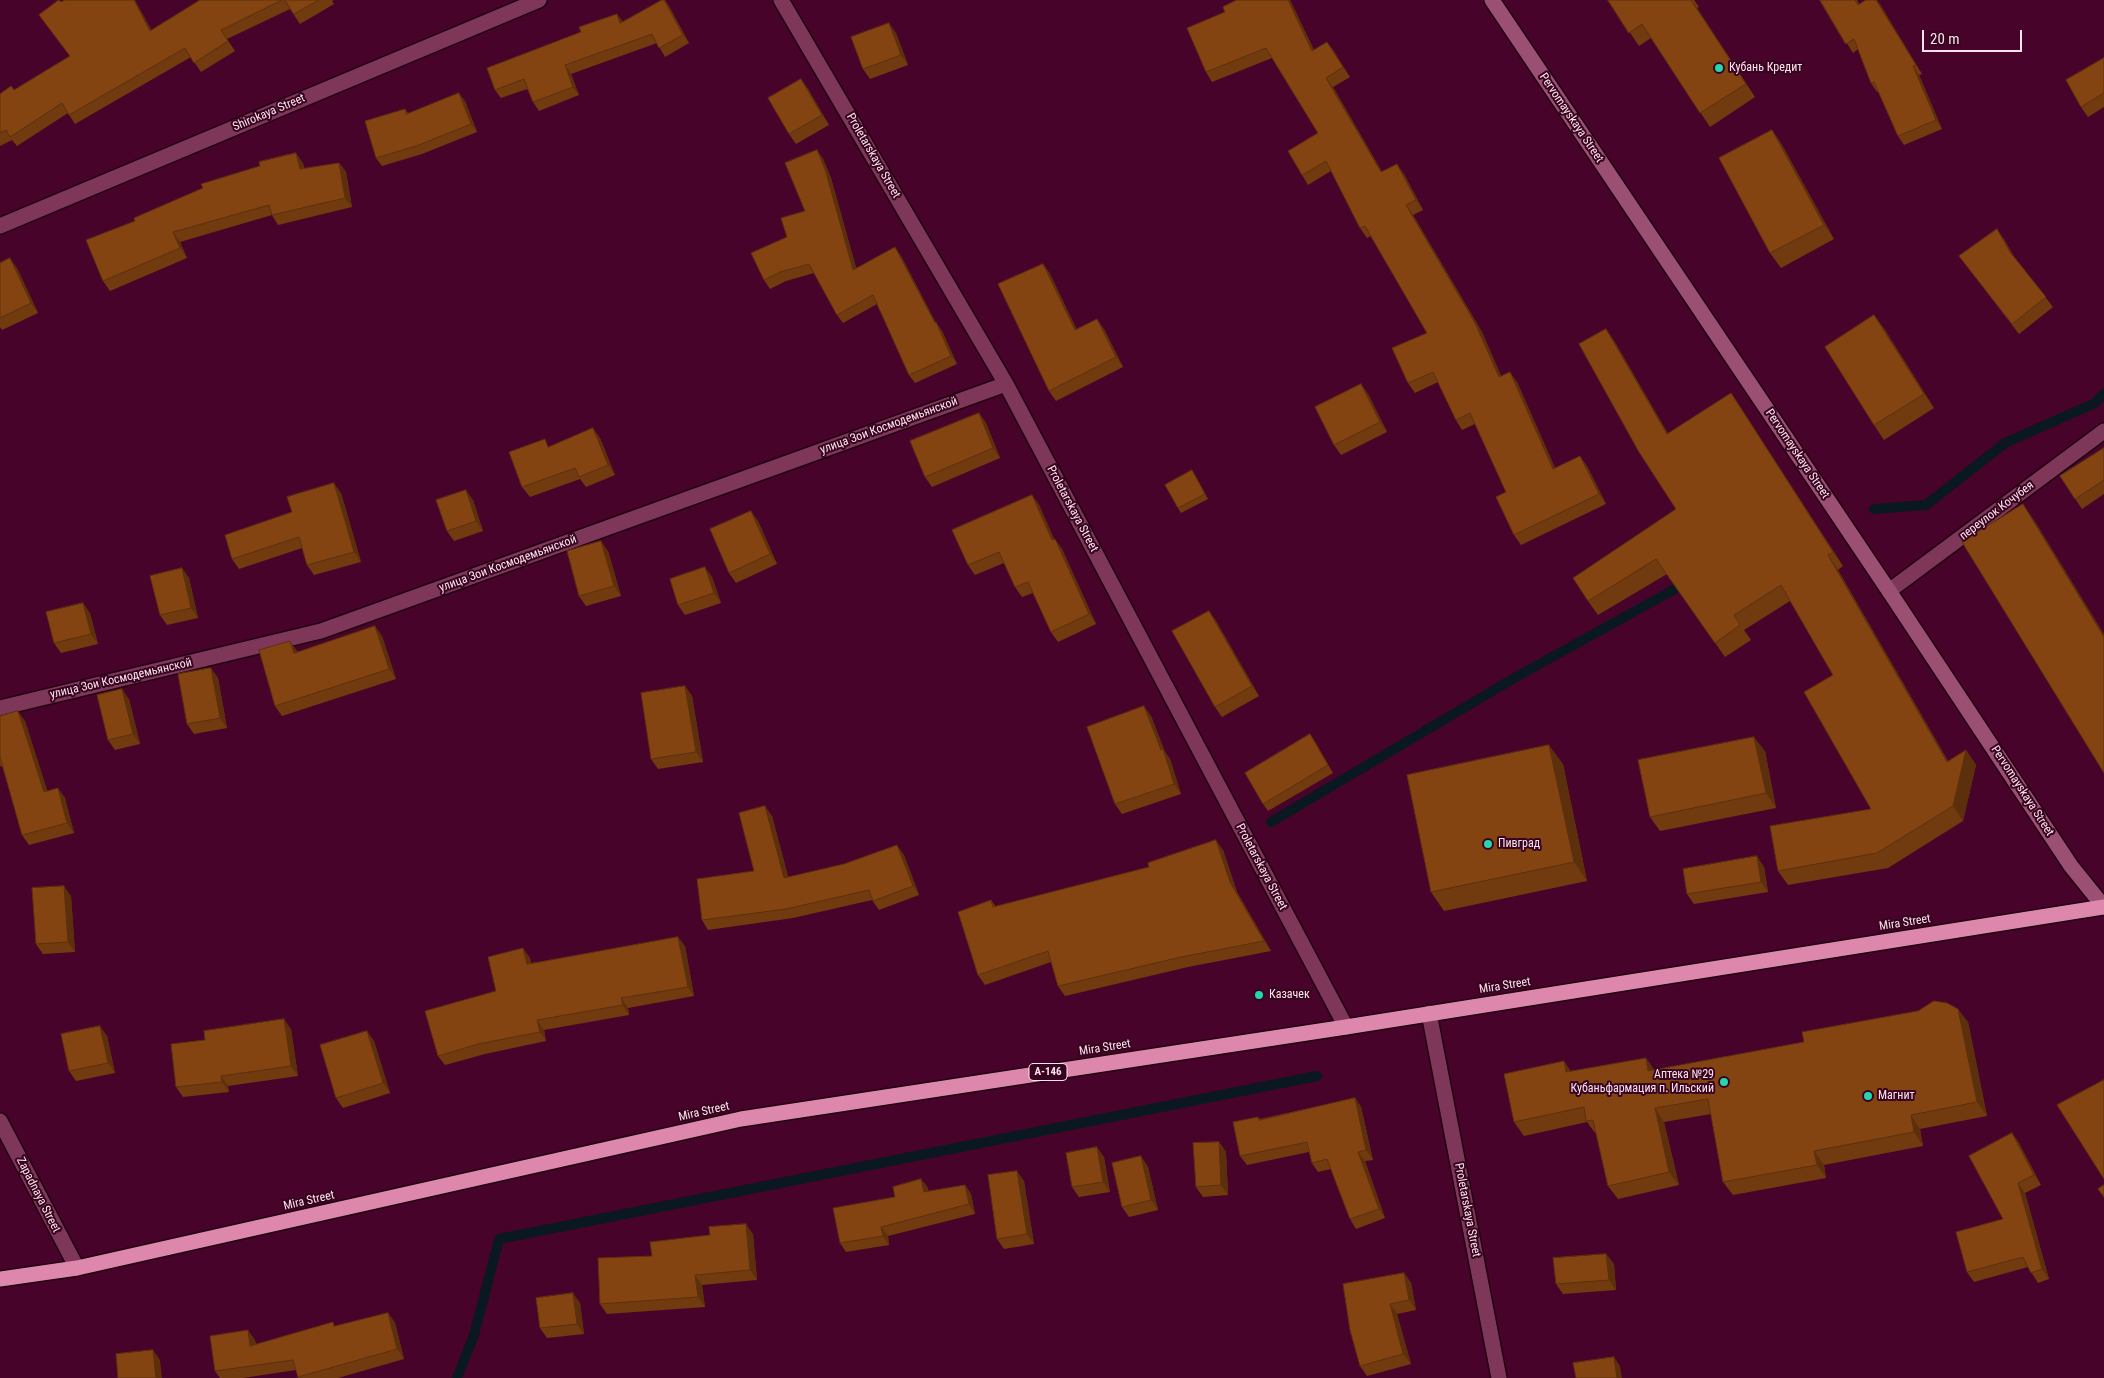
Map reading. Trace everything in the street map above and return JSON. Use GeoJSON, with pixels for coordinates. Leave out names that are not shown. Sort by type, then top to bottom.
{"type":"FeatureCollection","features":[{"type":"Feature","properties":{"kind":"highway","name":"Mira Street"},"geometry":{"type":"LineString","coordinates":[[0,1279],[77,1268],[741,1119],[1346,1027],[2104,907]]}},
{"type":"Feature","properties":{"kind":"street","name":"Shirokaya Street"},"geometry":{"type":"LineString","coordinates":[[0,226],[538,0]]}},
{"type":"Feature","properties":{"kind":"street","name":"Proletarskaya Street"},"geometry":{"type":"LineString","coordinates":[[781,0],[1006,384],[1346,1027]]}},
{"type":"Feature","properties":{"kind":"street","name":"Pervomayskaya Street"},"geometry":{"type":"LineString","coordinates":[[1492,0],[1890,591],[2071,866],[2104,907]]}},
{"type":"Feature","properties":{"kind":"street","name":"улица Зои Космодемьянской"},"geometry":{"type":"LineString","coordinates":[[0,708],[321,631],[1006,384]]}},
{"type":"Feature","properties":{"kind":"street","name":"переулок Кочубея"},"geometry":{"type":"LineString","coordinates":[[1890,591],[2104,431]]}},
{"type":"Feature","properties":{"kind":"street","name":"Proletarskaya Street"},"geometry":{"type":"LineString","coordinates":[[1429,1013],[1499,1378]]}},
{"type":"Feature","properties":{"kind":"street","name":"Zapadnaya Street"},"geometry":{"type":"LineString","coordinates":[[0,1121],[77,1268]]}},
{"type":"Feature","properties":{"kind":"building"},"geometry":{"type":"Polygon","coordinates":[[[59,0],[61,2],[65,0],[134,0],[150,31],[200,0],[282,0],[221,30],[228,41],[194,63],[185,48],[69,115],[62,103],[10,137],[6,130],[0,133],[0,94],[11,86],[14,90],[70,56],[39,15],[59,0]]]}},
{"type":"Feature","properties":{"kind":"building"},"geometry":{"type":"Polygon","coordinates":[[[285,0],[319,0],[294,14],[285,0]]]}},
{"type":"Feature","properties":{"kind":"building"},"geometry":{"type":"Polygon","coordinates":[[[664,0],[683,35],[659,48],[652,34],[565,65],[573,87],[533,102],[524,79],[495,90],[487,68],[581,32],[579,27],[617,14],[620,23],[664,0]]]}},
{"type":"Feature","properties":{"kind":"building"},"geometry":{"type":"Polygon","coordinates":[[[1237,0],[1288,0],[1312,51],[1327,42],[1343,67],[1326,78],[1381,172],[1397,164],[1416,200],[1406,205],[1475,323],[1499,377],[1510,372],[1553,469],[1580,456],[1599,494],[1514,535],[1496,497],[1506,492],[1470,413],[1456,420],[1433,372],[1408,383],[1392,348],[1427,333],[1365,226],[1360,228],[1326,161],[1302,175],[1288,151],[1318,133],[1266,48],[1206,72],[1187,28],[1225,12],[1223,7],[1237,0]]]}},
{"type":"Feature","properties":{"kind":"building"},"geometry":{"type":"Polygon","coordinates":[[[1608,0],[1691,0],[1746,84],[1700,113],[1642,24],[1629,33],[1608,0]]]}},
{"type":"Feature","properties":{"kind":"building"},"geometry":{"type":"Polygon","coordinates":[[[1820,0],[1855,0],[1858,5],[1866,0],[1876,0],[1916,65],[1913,66],[1936,120],[1898,136],[1874,82],[1871,83],[1854,39],[1846,44],[1820,0]]]}},
{"type":"Feature","properties":{"kind":"building"},"geometry":{"type":"Polygon","coordinates":[[[889,23],[901,55],[863,69],[851,37],[889,23]]]}},
{"type":"Feature","properties":{"kind":"building"},"geometry":{"type":"Polygon","coordinates":[[[2104,58],[2104,93],[2081,107],[2066,80],[2104,58]]]}},
{"type":"Feature","properties":{"kind":"building"},"geometry":{"type":"Polygon","coordinates":[[[801,79],[822,115],[789,134],[768,98],[801,79]]]}},
{"type":"Feature","properties":{"kind":"building"},"geometry":{"type":"Polygon","coordinates":[[[459,93],[471,124],[416,146],[376,158],[365,121],[405,109],[406,114],[459,93]]]}},
{"type":"Feature","properties":{"kind":"building"},"geometry":{"type":"Polygon","coordinates":[[[1772,130],[1824,225],[1770,253],[1719,158],[1772,130]]]}},
{"type":"Feature","properties":{"kind":"building"},"geometry":{"type":"Polygon","coordinates":[[[817,150],[825,169],[853,270],[895,247],[936,322],[951,356],[909,375],[873,295],[837,315],[809,264],[780,272],[764,280],[751,253],[787,237],[781,218],[805,211],[785,163],[817,150]]]}},
{"type":"Feature","properties":{"kind":"building"},"geometry":{"type":"Polygon","coordinates":[[[296,153],[300,169],[339,163],[345,198],[272,215],[269,205],[173,232],[180,248],[103,281],[86,240],[135,221],[134,218],[203,188],[201,184],[260,166],[259,162],[296,153]]]}},
{"type":"Feature","properties":{"kind":"building"},"geometry":{"type":"Polygon","coordinates":[[[1997,229],[2010,252],[2046,297],[2012,324],[1959,256],[1997,229]]]}},
{"type":"Feature","properties":{"kind":"building"},"geometry":{"type":"Polygon","coordinates":[[[10,258],[31,303],[0,318],[0,263],[10,258]]]}},
{"type":"Feature","properties":{"kind":"building"},"geometry":{"type":"Polygon","coordinates":[[[1043,264],[1075,330],[1097,319],[1116,357],[1049,391],[998,284],[1043,264]]]}},
{"type":"Feature","properties":{"kind":"building"},"geometry":{"type":"Polygon","coordinates":[[[1874,315],[1924,394],[1874,425],[1825,347],[1874,315]]]}},
{"type":"Feature","properties":{"kind":"building"},"geometry":{"type":"Polygon","coordinates":[[[1606,329],[1667,434],[1731,393],[1833,552],[1828,555],[1947,762],[1966,750],[1953,806],[1877,853],[1778,871],[1770,826],[1871,809],[1804,692],[1833,675],[1781,585],[1734,615],[1740,625],[1715,643],[1656,559],[1588,601],[1573,578],[1676,509],[1639,452],[1579,344],[1606,329]]]}},
{"type":"Feature","properties":{"kind":"building"},"geometry":{"type":"Polygon","coordinates":[[[1361,384],[1380,422],[1334,445],[1315,407],[1361,384]]]}},
{"type":"Feature","properties":{"kind":"building"},"geometry":{"type":"Polygon","coordinates":[[[979,413],[993,448],[925,477],[910,441],[979,413]]]}},
{"type":"Feature","properties":{"kind":"building"},"geometry":{"type":"Polygon","coordinates":[[[593,428],[608,465],[579,477],[575,468],[522,487],[509,452],[545,439],[548,447],[593,428]]]}},
{"type":"Feature","properties":{"kind":"building"},"geometry":{"type":"Polygon","coordinates":[[[2104,448],[2104,480],[2075,499],[2060,476],[2104,448]]]}},
{"type":"Feature","properties":{"kind":"building"},"geometry":{"type":"Polygon","coordinates":[[[1192,470],[1205,494],[1178,508],[1165,485],[1192,470]]]}},
{"type":"Feature","properties":{"kind":"building"},"geometry":{"type":"Polygon","coordinates":[[[334,483],[354,552],[307,565],[299,537],[232,559],[225,535],[292,512],[287,497],[334,483]]]}},
{"type":"Feature","properties":{"kind":"building"},"geometry":{"type":"Polygon","coordinates":[[[466,490],[476,521],[447,531],[436,500],[466,490]]]}},
{"type":"Feature","properties":{"kind":"building"},"geometry":{"type":"Polygon","coordinates":[[[1032,495],[1052,540],[1055,539],[1089,614],[1051,632],[1028,582],[1015,587],[999,552],[968,565],[952,530],[1032,495]]]}},
{"type":"Feature","properties":{"kind":"building"},"geometry":{"type":"Polygon","coordinates":[[[2023,504],[2104,637],[2104,773],[1962,542],[2023,504]]]}},
{"type":"Feature","properties":{"kind":"building"},"geometry":{"type":"Polygon","coordinates":[[[751,511],[770,554],[729,573],[710,529],[751,511]]]}},
{"type":"Feature","properties":{"kind":"building"},"geometry":{"type":"Polygon","coordinates":[[[601,541],[614,586],[579,596],[567,551],[601,541]]]}},
{"type":"Feature","properties":{"kind":"building"},"geometry":{"type":"Polygon","coordinates":[[[705,567],[714,593],[678,605],[670,579],[705,567]]]}},
{"type":"Feature","properties":{"kind":"building"},"geometry":{"type":"Polygon","coordinates":[[[182,568],[191,608],[160,615],[150,576],[182,568]]]}},
{"type":"Feature","properties":{"kind":"building"},"geometry":{"type":"Polygon","coordinates":[[[83,603],[91,634],[54,643],[46,612],[83,603]]]}},
{"type":"Feature","properties":{"kind":"building"},"geometry":{"type":"Polygon","coordinates":[[[1209,611],[1252,686],[1215,707],[1172,631],[1209,611]]]}},
{"type":"Feature","properties":{"kind":"building"},"geometry":{"type":"Polygon","coordinates":[[[375,626],[389,669],[275,706],[259,650],[290,641],[294,653],[375,626]]]}},
{"type":"Feature","properties":{"kind":"building"},"geometry":{"type":"Polygon","coordinates":[[[211,668],[220,718],[187,724],[178,674],[211,668]]]}},
{"type":"Feature","properties":{"kind":"building"},"geometry":{"type":"Polygon","coordinates":[[[685,686],[696,752],[651,759],[641,693],[685,686]]]}},
{"type":"Feature","properties":{"kind":"building"},"geometry":{"type":"Polygon","coordinates":[[[122,689],[133,734],[108,740],[97,695],[122,689]]]}},
{"type":"Feature","properties":{"kind":"building"},"geometry":{"type":"Polygon","coordinates":[[[1144,706],[1161,750],[1163,749],[1174,784],[1115,804],[1087,727],[1144,706]]]}},
{"type":"Feature","properties":{"kind":"building"},"geometry":{"type":"Polygon","coordinates":[[[18,711],[44,792],[58,788],[67,823],[22,835],[0,757],[0,716],[18,711]]]}},
{"type":"Feature","properties":{"kind":"building"},"geometry":{"type":"Polygon","coordinates":[[[1310,734],[1328,765],[1263,804],[1245,773],[1310,734]]]}},
{"type":"Feature","properties":{"kind":"building"},"geometry":{"type":"Polygon","coordinates":[[[1754,737],[1766,793],[1650,817],[1638,760],[1754,737]]]}},
{"type":"Feature","properties":{"kind":"building"},"geometry":{"type":"Polygon","coordinates":[[[1549,745],[1574,862],[1431,892],[1407,775],[1549,745]]]}},
{"type":"Feature","properties":{"kind":"building"},"geometry":{"type":"Polygon","coordinates":[[[765,806],[784,878],[844,864],[897,845],[913,886],[873,901],[869,890],[786,909],[702,920],[697,879],[754,871],[739,813],[765,806]]]}},
{"type":"Feature","properties":{"kind":"building"},"geometry":{"type":"Polygon","coordinates":[[[1216,840],[1230,882],[1264,941],[1181,957],[1058,986],[1048,951],[978,975],[958,912],[991,900],[993,907],[1149,867],[1148,863],[1216,840]]]}},
{"type":"Feature","properties":{"kind":"building"},"geometry":{"type":"Polygon","coordinates":[[[1757,856],[1761,882],[1687,894],[1683,869],[1757,856]]]}},
{"type":"Feature","properties":{"kind":"building"},"geometry":{"type":"Polygon","coordinates":[[[64,886],[68,942],[36,944],[32,888],[64,886]]]}},
{"type":"Feature","properties":{"kind":"building"},"geometry":{"type":"Polygon","coordinates":[[[678,937],[688,987],[621,998],[623,1005],[537,1020],[540,1032],[478,1044],[438,1056],[425,1011],[496,991],[488,957],[523,948],[527,964],[678,937]]]}},
{"type":"Feature","properties":{"kind":"building"},"geometry":{"type":"Polygon","coordinates":[[[1934,1001],[1947,1003],[1958,1009],[1977,1102],[1911,1115],[1914,1132],[1814,1151],[1817,1165],[1723,1182],[1708,1099],[1655,1108],[1669,1172],[1608,1186],[1593,1120],[1586,1121],[1584,1107],[1514,1122],[1504,1074],[1564,1061],[1566,1072],[1646,1058],[1648,1071],[1804,1042],[1802,1032],[1918,1011],[1934,1001]]]}},
{"type":"Feature","properties":{"kind":"building"},"geometry":{"type":"Polygon","coordinates":[[[284,1019],[291,1066],[221,1076],[222,1082],[176,1087],[171,1044],[205,1040],[204,1031],[284,1019]]]}},
{"type":"Feature","properties":{"kind":"building"},"geometry":{"type":"Polygon","coordinates":[[[100,1026],[108,1063],[69,1071],[61,1034],[100,1026]]]}},
{"type":"Feature","properties":{"kind":"building"},"geometry":{"type":"Polygon","coordinates":[[[367,1031],[383,1083],[336,1098],[320,1045],[367,1031]]]}},
{"type":"Feature","properties":{"kind":"building"},"geometry":{"type":"Polygon","coordinates":[[[2104,1080],[2104,1179],[2057,1105],[2104,1080]]]}},
{"type":"Feature","properties":{"kind":"building"},"geometry":{"type":"Polygon","coordinates":[[[1355,1098],[1366,1150],[1358,1152],[1379,1209],[1350,1219],[1327,1159],[1312,1163],[1307,1142],[1240,1156],[1233,1122],[1258,1117],[1259,1120],[1355,1098]]]}},
{"type":"Feature","properties":{"kind":"building"},"geometry":{"type":"Polygon","coordinates":[[[2012,1133],[2034,1175],[2018,1183],[2042,1269],[2031,1273],[2023,1257],[1967,1272],[1956,1232],[2003,1219],[1969,1156],[2012,1133]]]}},
{"type":"Feature","properties":{"kind":"building"},"geometry":{"type":"Polygon","coordinates":[[[1219,1142],[1221,1185],[1196,1187],[1193,1143],[1219,1142]]]}},
{"type":"Feature","properties":{"kind":"building"},"geometry":{"type":"Polygon","coordinates":[[[1097,1147],[1103,1182],[1072,1187],[1066,1153],[1097,1147]]]}},
{"type":"Feature","properties":{"kind":"building"},"geometry":{"type":"Polygon","coordinates":[[[1141,1156],[1151,1200],[1122,1207],[1112,1163],[1141,1156]]]}},
{"type":"Feature","properties":{"kind":"building"},"geometry":{"type":"Polygon","coordinates":[[[1017,1171],[1027,1234],[997,1239],[988,1175],[1017,1171]]]}},
{"type":"Feature","properties":{"kind":"building"},"geometry":{"type":"Polygon","coordinates":[[[921,1179],[924,1192],[965,1185],[969,1204],[881,1227],[883,1236],[840,1243],[833,1208],[895,1197],[893,1187],[921,1179]]]}},
{"type":"Feature","properties":{"kind":"building"},"geometry":{"type":"Polygon","coordinates":[[[2104,1185],[2104,1197],[2098,1189],[2104,1185]]]}},
{"type":"Feature","properties":{"kind":"building"},"geometry":{"type":"Polygon","coordinates":[[[746,1224],[750,1270],[695,1275],[698,1297],[600,1304],[598,1258],[652,1256],[650,1242],[710,1235],[709,1227],[746,1224]]]}},
{"type":"Feature","properties":{"kind":"building"},"geometry":{"type":"Polygon","coordinates":[[[1606,1254],[1609,1280],[1556,1284],[1553,1258],[1606,1254]]]}},
{"type":"Feature","properties":{"kind":"building"},"geometry":{"type":"Polygon","coordinates":[[[1404,1273],[1409,1300],[1390,1304],[1403,1354],[1360,1366],[1350,1330],[1343,1284],[1404,1273]]]}},
{"type":"Feature","properties":{"kind":"building"},"geometry":{"type":"Polygon","coordinates":[[[573,1293],[577,1324],[540,1328],[536,1298],[573,1293]]]}},
{"type":"Feature","properties":{"kind":"building"},"geometry":{"type":"Polygon","coordinates":[[[388,1313],[397,1349],[298,1377],[293,1360],[215,1371],[210,1336],[248,1330],[250,1346],[333,1322],[334,1326],[388,1313]]]}},
{"type":"Feature","properties":{"kind":"building"},"geometry":{"type":"Polygon","coordinates":[[[153,1350],[156,1378],[118,1378],[116,1354],[153,1350]]]}},
{"type":"Feature","properties":{"kind":"building"},"geometry":{"type":"Polygon","coordinates":[[[1614,1357],[1617,1378],[1576,1378],[1573,1363],[1614,1357]]]}},
{"type":"Feature","properties":{"kind":"waterway"},"geometry":{"type":"LineString","coordinates":[[1874,509],[1926,505],[2005,443],[2095,403],[2104,393]]}},
{"type":"Feature","properties":{"kind":"waterway"},"geometry":{"type":"LineString","coordinates":[[1271,822],[1516,677],[1675,589]]}},
{"type":"Feature","properties":{"kind":"waterway"},"geometry":{"type":"LineString","coordinates":[[457,1378],[474,1335],[499,1239],[1317,1076]]}},
{"type":"Feature","properties":{"kind":"place","name":"Кубань Кредит"},"geometry":{"type":"Point","coordinates":[1719,68]}},
{"type":"Feature","properties":{"kind":"place","name":"Пивград"},"geometry":{"type":"Point","coordinates":[1488,844]}},
{"type":"Feature","properties":{"kind":"place","name":"Казачек"},"geometry":{"type":"Point","coordinates":[1259,995]}},
{"type":"Feature","properties":{"kind":"place","name":"Аптека №29 Кубаньфармация п. Ильский"},"geometry":{"type":"Point","coordinates":[1724,1082]}},
{"type":"Feature","properties":{"kind":"place","name":"Магнит"},"geometry":{"type":"Point","coordinates":[1868,1096]}}]}
